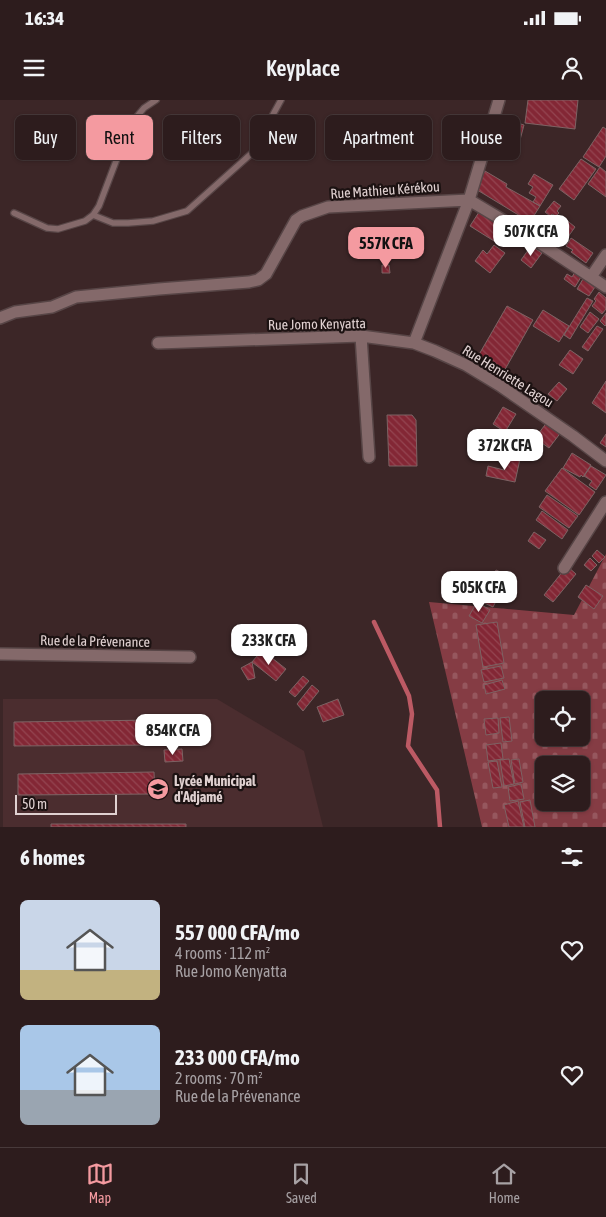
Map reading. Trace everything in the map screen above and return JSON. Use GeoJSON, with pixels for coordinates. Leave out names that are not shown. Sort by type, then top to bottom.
{"type":"FeatureCollection","features":[{"type":"Feature","properties":{"kind":"street"},"geometry":{"type":"LineString","coordinates":[[414,343],[470,200],[499,100]]}},
{"type":"Feature","properties":{"kind":"street"},"geometry":{"type":"LineString","coordinates":[[470,200],[526,234],[606,287]]}},
{"type":"Feature","properties":{"kind":"street","name":"Rue Mathieu Kérékou"},"geometry":{"type":"LineString","coordinates":[[0,318],[15,312],[52,308],[76,297],[258,280],[266,274],[296,220],[328,207],[470,200]]}},
{"type":"Feature","properties":{"kind":"street"},"geometry":{"type":"LineString","coordinates":[[591,277],[606,255]]}},
{"type":"Feature","properties":{"kind":"street"},"geometry":{"type":"LineString","coordinates":[[361,336],[369,457]]}},
{"type":"Feature","properties":{"kind":"street","name":"Rue Jomo Kenyatta"},"geometry":{"type":"LineString","coordinates":[[158,343],[361,336],[414,343]]}},
{"type":"Feature","properties":{"kind":"street","name":"Rue Henriette Lagou"},"geometry":{"type":"LineString","coordinates":[[414,343],[466,364],[574,436],[606,461]]}},
{"type":"Feature","properties":{"kind":"street"},"geometry":{"type":"LineString","coordinates":[[564,568],[606,502]]}},
{"type":"Feature","properties":{"kind":"street","name":"Rue de la Prévenance"},"geometry":{"type":"LineString","coordinates":[[0,654],[190,657]]}},
{"type":"Feature","properties":{"kind":"lane"},"geometry":{"type":"LineString","coordinates":[[14,212],[47,228],[58,229],[86,221],[93,216],[99,206],[134,120],[144,108],[156,100]]}},
{"type":"Feature","properties":{"kind":"lane"},"geometry":{"type":"LineString","coordinates":[[93,216],[113,223],[128,223],[153,221],[187,211],[252,152],[281,100]]}},
{"type":"Feature","properties":{"kind":"shaded area","name":"Lycée Municipal d'Adjamé"},"geometry":{"type":"Polygon","coordinates":[[[3,699],[217,699],[304,751],[323,827],[3,827],[3,699]]]}},
{"type":"Feature","properties":{"kind":"green space"},"geometry":{"type":"Polygon","coordinates":[[[606,554],[606,827],[482,827],[429,602],[574,615],[606,554]]]}},
{"type":"Feature","properties":{"kind":"building"},"geometry":{"type":"Polygon","coordinates":[[[528,100],[578,100],[575,129],[525,123],[528,100]]]}},
{"type":"Feature","properties":{"kind":"building"},"geometry":{"type":"Polygon","coordinates":[[[520,124],[524,125],[520,140],[520,124]]]}},
{"type":"Feature","properties":{"kind":"building"},"geometry":{"type":"Polygon","coordinates":[[[603,127],[606,129],[606,156],[599,167],[583,157],[603,127]]]}},
{"type":"Feature","properties":{"kind":"building"},"geometry":{"type":"Polygon","coordinates":[[[581,159],[596,169],[574,200],[559,189],[581,159]]]}},
{"type":"Feature","properties":{"kind":"building"},"geometry":{"type":"Polygon","coordinates":[[[600,167],[606,172],[606,197],[588,184],[600,167]]]}},
{"type":"Feature","properties":{"kind":"building"},"geometry":{"type":"Polygon","coordinates":[[[485,171],[507,184],[506,187],[540,206],[530,222],[474,188],[485,171]]]}},
{"type":"Feature","properties":{"kind":"building"},"geometry":{"type":"Polygon","coordinates":[[[534,174],[553,185],[540,206],[533,202],[536,197],[529,193],[533,187],[528,184],[534,174]]]}},
{"type":"Feature","properties":{"kind":"building"},"geometry":{"type":"Polygon","coordinates":[[[554,201],[561,206],[556,216],[552,214],[550,216],[545,212],[554,201]]]}},
{"type":"Feature","properties":{"kind":"building"},"geometry":{"type":"Polygon","coordinates":[[[481,209],[505,225],[494,241],[470,226],[481,209]]]}},
{"type":"Feature","properties":{"kind":"building"},"geometry":{"type":"Polygon","coordinates":[[[564,218],[575,227],[568,237],[556,228],[564,218]]]}},
{"type":"Feature","properties":{"kind":"building"},"geometry":{"type":"Polygon","coordinates":[[[571,238],[593,253],[586,263],[566,246],[571,238]]]}},
{"type":"Feature","properties":{"kind":"building"},"geometry":{"type":"Polygon","coordinates":[[[494,245],[505,253],[490,273],[475,261],[483,250],[487,254],[494,245]]]}},
{"type":"Feature","properties":{"kind":"building"},"geometry":{"type":"Polygon","coordinates":[[[531,246],[542,253],[531,268],[521,260],[531,246]]]}},
{"type":"Feature","properties":{"kind":"building"},"geometry":{"type":"Polygon","coordinates":[[[382,265],[389,265],[390,273],[382,273],[382,265]]]}},
{"type":"Feature","properties":{"kind":"building"},"geometry":{"type":"Polygon","coordinates":[[[575,272],[581,277],[575,287],[564,279],[567,274],[572,277],[575,272]]]}},
{"type":"Feature","properties":{"kind":"building"},"geometry":{"type":"Polygon","coordinates":[[[583,279],[595,287],[589,296],[577,289],[583,279]]]}},
{"type":"Feature","properties":{"kind":"building"},"geometry":{"type":"Polygon","coordinates":[[[599,292],[606,298],[606,309],[602,314],[592,306],[599,292]]]}},
{"type":"Feature","properties":{"kind":"building"},"geometry":{"type":"Polygon","coordinates":[[[587,298],[593,301],[570,339],[564,335],[587,298]]]}},
{"type":"Feature","properties":{"kind":"building"},"geometry":{"type":"Polygon","coordinates":[[[507,306],[533,320],[503,373],[477,358],[507,306]]]}},
{"type":"Feature","properties":{"kind":"building"},"geometry":{"type":"Polygon","coordinates":[[[543,310],[569,326],[559,342],[533,326],[543,310]]]}},
{"type":"Feature","properties":{"kind":"building"},"geometry":{"type":"Polygon","coordinates":[[[590,312],[599,319],[588,333],[580,327],[590,312]]]}},
{"type":"Feature","properties":{"kind":"building"},"geometry":{"type":"Polygon","coordinates":[[[606,313],[606,325],[605,326],[600,321],[606,313]]]}},
{"type":"Feature","properties":{"kind":"building"},"geometry":{"type":"Polygon","coordinates":[[[597,326],[603,329],[588,351],[582,347],[597,326]]]}},
{"type":"Feature","properties":{"kind":"building"},"geometry":{"type":"Polygon","coordinates":[[[570,350],[583,359],[573,374],[559,365],[570,350]]]}},
{"type":"Feature","properties":{"kind":"building"},"geometry":{"type":"Polygon","coordinates":[[[606,381],[606,413],[592,403],[606,381]]]}},
{"type":"Feature","properties":{"kind":"building"},"geometry":{"type":"Polygon","coordinates":[[[559,382],[567,389],[557,401],[548,394],[559,382]]]}},
{"type":"Feature","properties":{"kind":"building"},"geometry":{"type":"Polygon","coordinates":[[[503,407],[516,414],[505,432],[493,424],[503,407]]]}},
{"type":"Feature","properties":{"kind":"building"},"geometry":{"type":"Polygon","coordinates":[[[387,415],[412,415],[416,420],[417,466],[389,466],[387,415]]]}},
{"type":"Feature","properties":{"kind":"building"},"geometry":{"type":"Polygon","coordinates":[[[548,421],[562,431],[549,448],[535,438],[548,421]]]}},
{"type":"Feature","properties":{"kind":"building"},"geometry":{"type":"Polygon","coordinates":[[[606,434],[606,447],[600,443],[606,434]]]}},
{"type":"Feature","properties":{"kind":"building"},"geometry":{"type":"Polygon","coordinates":[[[572,453],[591,465],[583,477],[563,468],[572,453]]]}},
{"type":"Feature","properties":{"kind":"building"},"geometry":{"type":"Polygon","coordinates":[[[507,457],[520,459],[515,482],[486,476],[488,466],[504,470],[507,457]]]}},
{"type":"Feature","properties":{"kind":"building"},"geometry":{"type":"Polygon","coordinates":[[[591,466],[606,475],[596,490],[589,485],[592,481],[584,476],[591,466]]]}},
{"type":"Feature","properties":{"kind":"building"},"geometry":{"type":"Polygon","coordinates":[[[562,468],[595,492],[579,515],[545,491],[562,468]]]}},
{"type":"Feature","properties":{"kind":"building"},"geometry":{"type":"Polygon","coordinates":[[[547,495],[578,516],[569,528],[539,507],[547,495]]]}},
{"type":"Feature","properties":{"kind":"building"},"geometry":{"type":"Polygon","coordinates":[[[542,511],[568,530],[562,539],[536,520],[542,511]]]}},
{"type":"Feature","properties":{"kind":"building"},"geometry":{"type":"Polygon","coordinates":[[[534,532],[546,540],[539,549],[528,541],[534,532]]]}},
{"type":"Feature","properties":{"kind":"building"},"geometry":{"type":"Polygon","coordinates":[[[597,550],[605,557],[599,563],[592,556],[597,550]]]}},
{"type":"Feature","properties":{"kind":"building"},"geometry":{"type":"Polygon","coordinates":[[[590,558],[597,565],[591,571],[584,565],[590,558]]]}},
{"type":"Feature","properties":{"kind":"building"},"geometry":{"type":"Polygon","coordinates":[[[567,566],[576,574],[553,602],[544,595],[567,566]]]}},
{"type":"Feature","properties":{"kind":"building"},"geometry":{"type":"Polygon","coordinates":[[[496,570],[509,576],[493,607],[480,601],[496,570]]]}},
{"type":"Feature","properties":{"kind":"building"},"geometry":{"type":"Polygon","coordinates":[[[586,585],[603,596],[594,609],[578,597],[586,585]]]}},
{"type":"Feature","properties":{"kind":"building"},"geometry":{"type":"Polygon","coordinates":[[[477,602],[490,610],[482,623],[469,616],[477,602]]]}},
{"type":"Feature","properties":{"kind":"building"},"geometry":{"type":"Polygon","coordinates":[[[497,622],[504,663],[483,667],[476,625],[497,622]]]}},
{"type":"Feature","properties":{"kind":"building"},"geometry":{"type":"Polygon","coordinates":[[[262,650],[286,669],[276,681],[252,662],[262,650]]]}},
{"type":"Feature","properties":{"kind":"building"},"geometry":{"type":"Polygon","coordinates":[[[252,662],[255,678],[248,680],[241,668],[252,662]]]}},
{"type":"Feature","properties":{"kind":"building"},"geometry":{"type":"Polygon","coordinates":[[[501,666],[504,678],[484,682],[481,670],[501,666]]]}},
{"type":"Feature","properties":{"kind":"building"},"geometry":{"type":"Polygon","coordinates":[[[303,676],[309,681],[295,697],[289,692],[303,676]]]}},
{"type":"Feature","properties":{"kind":"building"},"geometry":{"type":"Polygon","coordinates":[[[502,680],[505,689],[486,694],[484,685],[502,680]]]}},
{"type":"Feature","properties":{"kind":"building"},"geometry":{"type":"Polygon","coordinates":[[[312,685],[319,691],[303,711],[297,704],[312,685]]]}},
{"type":"Feature","properties":{"kind":"building"},"geometry":{"type":"Polygon","coordinates":[[[338,699],[344,715],[323,722],[317,707],[338,699]]]}},
{"type":"Feature","properties":{"kind":"building"},"geometry":{"type":"Polygon","coordinates":[[[509,717],[512,741],[503,742],[500,718],[509,717]]]}},
{"type":"Feature","properties":{"kind":"building"},"geometry":{"type":"Polygon","coordinates":[[[498,718],[499,733],[486,735],[484,719],[498,718]]]}},
{"type":"Feature","properties":{"kind":"building"},"geometry":{"type":"Polygon","coordinates":[[[156,720],[157,745],[14,746],[14,722],[156,720]]]}},
{"type":"Feature","properties":{"kind":"building"},"geometry":{"type":"Polygon","coordinates":[[[501,743],[503,759],[488,761],[486,745],[501,743]]]}},
{"type":"Feature","properties":{"kind":"building"},"geometry":{"type":"Polygon","coordinates":[[[182,749],[183,761],[165,762],[164,750],[182,749]]]}},
{"type":"Feature","properties":{"kind":"building"},"geometry":{"type":"Polygon","coordinates":[[[509,759],[514,784],[504,786],[500,760],[509,759]]]}},
{"type":"Feature","properties":{"kind":"building"},"geometry":{"type":"Polygon","coordinates":[[[519,759],[523,782],[515,784],[511,760],[519,759]]]}},
{"type":"Feature","properties":{"kind":"building"},"geometry":{"type":"Polygon","coordinates":[[[497,761],[502,787],[493,788],[488,762],[497,761]]]}},
{"type":"Feature","properties":{"kind":"building"},"geometry":{"type":"Polygon","coordinates":[[[154,772],[155,794],[18,795],[18,774],[154,772]]]}},
{"type":"Feature","properties":{"kind":"building"},"geometry":{"type":"Polygon","coordinates":[[[521,784],[524,799],[510,801],[508,787],[521,784]]]}},
{"type":"Feature","properties":{"kind":"building"},"geometry":{"type":"Polygon","coordinates":[[[530,800],[535,827],[525,827],[520,802],[530,800]]]}},
{"type":"Feature","properties":{"kind":"building"},"geometry":{"type":"Polygon","coordinates":[[[518,801],[524,827],[509,827],[504,805],[518,801]]]}},
{"type":"Feature","properties":{"kind":"building"},"geometry":{"type":"Polygon","coordinates":[[[51,824],[186,824],[186,827],[51,827],[51,824]]]}},
{"type":"Feature","properties":{"kind":"waterway"},"geometry":{"type":"LineString","coordinates":[[374,622],[409,696],[412,714],[408,746],[437,790],[440,827]]}},
{"type":"Feature","properties":{"kind":"place","name":"Lycée Municipal d'Adjamé"},"geometry":{"type":"Point","coordinates":[158,789]}}]}
